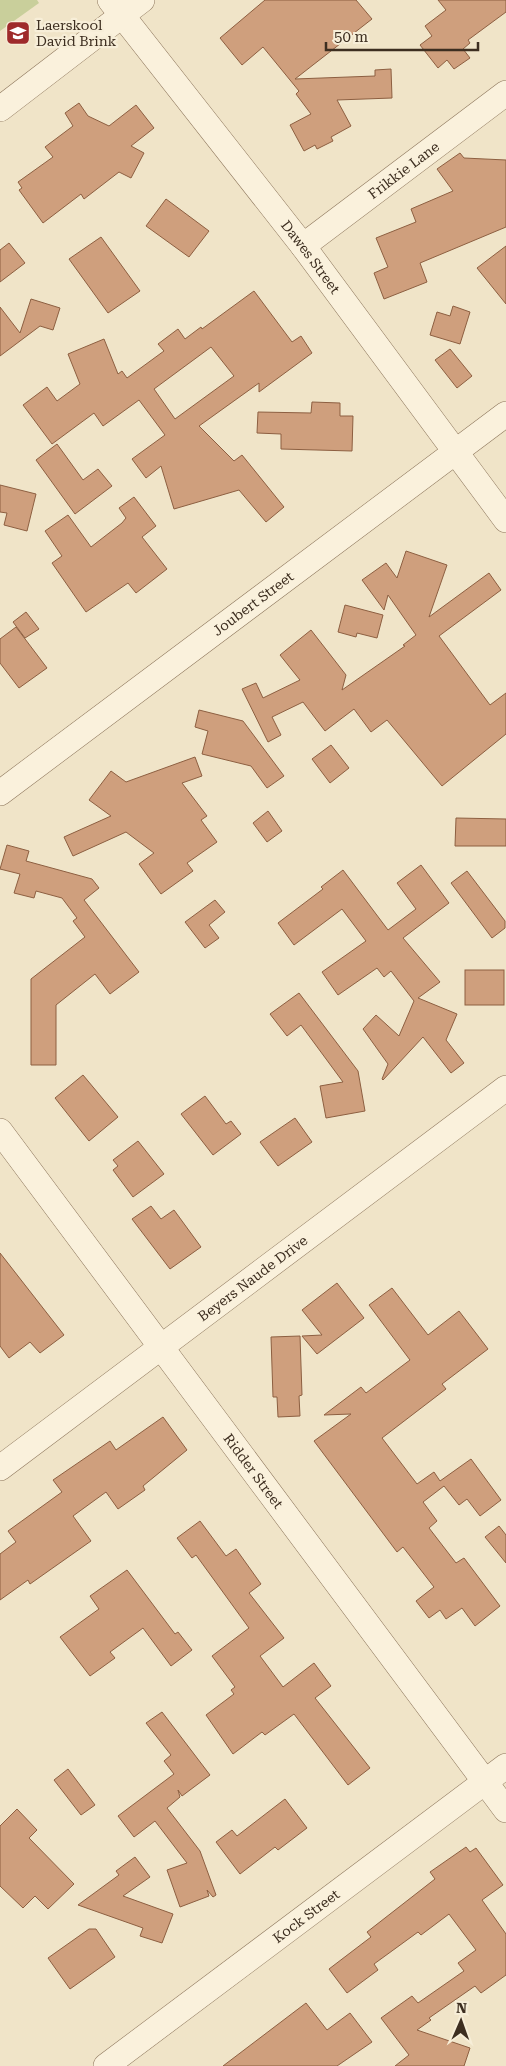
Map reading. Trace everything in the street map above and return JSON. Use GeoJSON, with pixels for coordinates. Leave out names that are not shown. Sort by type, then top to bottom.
{"type":"FeatureCollection","features":[{"type":"Feature","properties":{"kind":"street"},"geometry":{"type":"LineString","coordinates":[[0,109],[115,8],[142,0]]}},
{"type":"Feature","properties":{"kind":"street","name":"Dawes Street"},"geometry":{"type":"LineString","coordinates":[[115,8],[302,246],[506,520]]}},
{"type":"Feature","properties":{"kind":"street","name":"Frikkie Lane"},"geometry":{"type":"LineString","coordinates":[[302,246],[506,93]]}},
{"type":"Feature","properties":{"kind":"street","name":"Joubert Street"},"geometry":{"type":"LineString","coordinates":[[0,793],[506,414]]}},
{"type":"Feature","properties":{"kind":"street","name":"Beyers Naude Drive"},"geometry":{"type":"LineString","coordinates":[[0,1468],[506,1088]]}},
{"type":"Feature","properties":{"kind":"street","name":"Ridder Street"},"geometry":{"type":"LineString","coordinates":[[0,1131],[506,1810]]}},
{"type":"Feature","properties":{"kind":"street","name":"Kock Street"},"geometry":{"type":"LineString","coordinates":[[106,2066],[506,1766]]}},
{"type":"Feature","properties":{"kind":"green space"},"geometry":{"type":"Polygon","coordinates":[[[0,0],[37,0],[39,3],[0,31],[0,0]]]}},
{"type":"Feature","properties":{"kind":"building"},"geometry":{"type":"Polygon","coordinates":[[[265,0],[356,0],[372,19],[295,79],[375,76],[375,70],[391,69],[392,98],[337,100],[351,126],[331,137],[333,141],[317,149],[315,145],[304,151],[290,125],[311,114],[296,94],[299,91],[263,47],[242,65],[220,38],[265,0]]]}},
{"type":"Feature","properties":{"kind":"building"},"geometry":{"type":"Polygon","coordinates":[[[438,0],[506,0],[506,12],[468,40],[470,43],[463,49],[470,58],[454,69],[447,60],[438,68],[420,45],[432,36],[425,26],[446,10],[438,0]]]}},
{"type":"Feature","properties":{"kind":"building"},"geometry":{"type":"Polygon","coordinates":[[[79,103],[88,116],[109,126],[136,105],[154,128],[131,146],[144,153],[131,178],[119,172],[84,199],[81,194],[43,223],[19,190],[22,188],[18,182],[53,157],[45,147],[73,126],[65,113],[79,103]]]}},
{"type":"Feature","properties":{"kind":"building"},"geometry":{"type":"Polygon","coordinates":[[[460,153],[464,158],[506,160],[506,227],[420,263],[427,282],[384,299],[374,273],[388,267],[376,238],[416,222],[411,209],[453,191],[437,169],[460,153]]]}},
{"type":"Feature","properties":{"kind":"building"},"geometry":{"type":"Polygon","coordinates":[[[166,199],[209,231],[189,257],[146,226],[166,199]]]}},
{"type":"Feature","properties":{"kind":"building"},"geometry":{"type":"Polygon","coordinates":[[[101,237],[140,291],[108,313],[69,259],[101,237]]]}},
{"type":"Feature","properties":{"kind":"building"},"geometry":{"type":"Polygon","coordinates":[[[9,243],[25,263],[0,282],[0,250],[9,243]]]}},
{"type":"Feature","properties":{"kind":"building"},"geometry":{"type":"Polygon","coordinates":[[[506,246],[506,304],[477,268],[506,246]]]}},
{"type":"Feature","properties":{"kind":"building"},"geometry":{"type":"Polygon","coordinates":[[[254,291],[292,342],[301,336],[312,353],[259,392],[259,383],[199,426],[234,461],[242,455],[284,507],[266,522],[239,490],[174,509],[161,466],[146,478],[132,459],[165,435],[139,400],[103,426],[94,413],[52,444],[23,405],[47,387],[57,401],[80,384],[68,354],[104,339],[118,374],[122,371],[127,378],[164,351],[158,344],[178,329],[185,339],[201,327],[202,329],[254,291]],[[211,347],[154,389],[175,419],[234,376],[211,347]]]}},
{"type":"Feature","properties":{"kind":"building"},"geometry":{"type":"Polygon","coordinates":[[[31,299],[60,308],[53,330],[40,326],[0,356],[0,307],[20,333],[31,299]]]}},
{"type":"Feature","properties":{"kind":"building"},"geometry":{"type":"Polygon","coordinates":[[[453,306],[470,312],[460,344],[430,335],[437,312],[450,316],[453,306]]]}},
{"type":"Feature","properties":{"kind":"building"},"geometry":{"type":"Polygon","coordinates":[[[450,349],[472,376],[457,388],[435,360],[450,349]]]}},
{"type":"Feature","properties":{"kind":"building"},"geometry":{"type":"Polygon","coordinates":[[[312,402],[340,403],[340,416],[353,416],[352,451],[281,449],[281,434],[257,433],[258,412],[311,413],[312,402]]]}},
{"type":"Feature","properties":{"kind":"building"},"geometry":{"type":"Polygon","coordinates":[[[57,444],[83,480],[98,469],[112,486],[75,514],[36,460],[57,444]]]}},
{"type":"Feature","properties":{"kind":"building"},"geometry":{"type":"Polygon","coordinates":[[[0,485],[36,494],[27,531],[4,525],[7,513],[0,512],[0,485]]]}},
{"type":"Feature","properties":{"kind":"building"},"geometry":{"type":"Polygon","coordinates":[[[134,497],[156,526],[142,537],[167,569],[136,593],[128,583],[86,612],[52,563],[62,556],[45,531],[68,515],[91,547],[122,523],[126,518],[119,508],[134,497]]]}},
{"type":"Feature","properties":{"kind":"building"},"geometry":{"type":"Polygon","coordinates":[[[406,551],[447,565],[429,617],[489,573],[501,590],[439,636],[490,705],[506,693],[506,734],[442,786],[387,720],[371,732],[354,709],[325,731],[303,702],[272,717],[281,735],[268,742],[242,689],[256,683],[263,698],[300,680],[280,655],[311,630],[346,675],[342,690],[405,646],[403,645],[416,635],[388,595],[384,610],[362,580],[386,563],[397,578],[406,551]]]}},
{"type":"Feature","properties":{"kind":"building"},"geometry":{"type":"Polygon","coordinates":[[[345,605],[383,615],[377,638],[357,633],[356,637],[338,632],[345,605]]]}},
{"type":"Feature","properties":{"kind":"building"},"geometry":{"type":"Polygon","coordinates":[[[26,612],[39,629],[25,638],[13,622],[26,612]]]}},
{"type":"Feature","properties":{"kind":"building"},"geometry":{"type":"Polygon","coordinates":[[[16,627],[47,668],[19,688],[0,663],[0,639],[16,627]]]}},
{"type":"Feature","properties":{"kind":"building"},"geometry":{"type":"Polygon","coordinates":[[[199,710],[243,721],[284,776],[267,788],[251,766],[202,754],[208,731],[195,727],[199,710]]]}},
{"type":"Feature","properties":{"kind":"building"},"geometry":{"type":"Polygon","coordinates":[[[331,745],[349,768],[330,783],[312,759],[331,745]]]}},
{"type":"Feature","properties":{"kind":"building"},"geometry":{"type":"Polygon","coordinates":[[[195,757],[202,776],[182,783],[207,816],[201,820],[217,842],[187,863],[193,871],[161,894],[139,864],[154,853],[126,832],[73,856],[64,837],[111,816],[89,800],[111,771],[126,782],[195,757]]]}},
{"type":"Feature","properties":{"kind":"building"},"geometry":{"type":"Polygon","coordinates":[[[268,811],[282,831],[267,842],[253,823],[268,811]]]}},
{"type":"Feature","properties":{"kind":"building"},"geometry":{"type":"Polygon","coordinates":[[[456,818],[506,819],[506,846],[455,846],[456,818]]]}},
{"type":"Feature","properties":{"kind":"building"},"geometry":{"type":"Polygon","coordinates":[[[7,845],[29,851],[26,861],[92,879],[99,888],[84,900],[139,972],[110,994],[95,974],[56,1005],[56,1065],[31,1065],[31,979],[85,937],[73,921],[77,918],[62,898],[36,891],[34,898],[14,893],[20,874],[0,869],[7,845]]]}},
{"type":"Feature","properties":{"kind":"building"},"geometry":{"type":"Polygon","coordinates":[[[421,865],[449,903],[403,938],[440,982],[418,998],[457,1014],[446,1040],[464,1063],[451,1073],[423,1037],[383,1080],[388,1064],[363,1029],[376,1015],[399,1036],[414,1001],[391,971],[384,977],[377,968],[338,995],[322,972],[366,941],[342,909],[294,945],[278,923],[323,889],[321,887],[343,870],[388,930],[416,909],[397,883],[421,865]]]}},
{"type":"Feature","properties":{"kind":"building"},"geometry":{"type":"Polygon","coordinates":[[[467,871],[505,921],[505,928],[492,938],[451,883],[467,871]]]}},
{"type":"Feature","properties":{"kind":"building"},"geometry":{"type":"Polygon","coordinates":[[[215,900],[225,912],[209,925],[219,938],[205,948],[185,922],[215,900]]]}},
{"type":"Feature","properties":{"kind":"building"},"geometry":{"type":"Polygon","coordinates":[[[465,970],[504,970],[504,1005],[465,1005],[465,970]]]}},
{"type":"Feature","properties":{"kind":"building"},"geometry":{"type":"Polygon","coordinates":[[[299,993],[358,1071],[365,1111],[326,1118],[320,1086],[343,1082],[301,1025],[287,1036],[270,1014],[299,993]]]}},
{"type":"Feature","properties":{"kind":"building"},"geometry":{"type":"Polygon","coordinates":[[[83,1075],[118,1117],[89,1141],[55,1098],[83,1075]]]}},
{"type":"Feature","properties":{"kind":"building"},"geometry":{"type":"Polygon","coordinates":[[[205,1096],[226,1124],[231,1121],[241,1134],[213,1155],[181,1114],[205,1096]]]}},
{"type":"Feature","properties":{"kind":"building"},"geometry":{"type":"Polygon","coordinates":[[[295,1118],[312,1142],[278,1166],[260,1142],[295,1118]]]}},
{"type":"Feature","properties":{"kind":"building"},"geometry":{"type":"Polygon","coordinates":[[[138,1141],[164,1174],[133,1197],[113,1170],[118,1166],[113,1160],[138,1141]]]}},
{"type":"Feature","properties":{"kind":"building"},"geometry":{"type":"Polygon","coordinates":[[[151,1206],[161,1219],[174,1210],[201,1247],[170,1269],[132,1219],[151,1206]]]}},
{"type":"Feature","properties":{"kind":"building"},"geometry":{"type":"Polygon","coordinates":[[[0,1253],[64,1335],[40,1353],[30,1342],[9,1358],[0,1346],[0,1253]]]}},
{"type":"Feature","properties":{"kind":"building"},"geometry":{"type":"Polygon","coordinates":[[[337,1283],[364,1318],[317,1354],[302,1336],[322,1335],[302,1310],[337,1283]]]}},
{"type":"Feature","properties":{"kind":"building"},"geometry":{"type":"Polygon","coordinates":[[[392,1288],[428,1335],[459,1311],[488,1349],[442,1384],[446,1389],[382,1438],[417,1484],[434,1472],[440,1481],[471,1459],[501,1500],[480,1516],[467,1499],[459,1505],[444,1486],[423,1502],[437,1521],[429,1528],[456,1563],[464,1558],[500,1606],[475,1626],[462,1608],[446,1619],[440,1610],[429,1618],[416,1601],[434,1587],[403,1547],[397,1552],[314,1441],[351,1414],[324,1415],[361,1387],[366,1393],[410,1360],[369,1305],[392,1288]]]}},
{"type":"Feature","properties":{"kind":"building"},"geometry":{"type":"Polygon","coordinates":[[[300,1336],[302,1395],[299,1396],[300,1416],[278,1417],[277,1397],[273,1397],[271,1337],[300,1336]]]}},
{"type":"Feature","properties":{"kind":"building"},"geometry":{"type":"Polygon","coordinates":[[[163,1417],[187,1450],[143,1486],[145,1490],[118,1509],[106,1492],[73,1516],[91,1541],[30,1584],[28,1580],[0,1600],[0,1554],[16,1542],[8,1531],[62,1492],[53,1480],[110,1441],[116,1450],[163,1417]]]}},
{"type":"Feature","properties":{"kind":"building"},"geometry":{"type":"Polygon","coordinates":[[[200,1521],[226,1556],[236,1549],[261,1584],[249,1593],[284,1638],[260,1656],[283,1687],[314,1663],[331,1686],[315,1698],[370,1768],[348,1785],[294,1714],[265,1735],[262,1732],[233,1754],[206,1715],[234,1694],[231,1690],[235,1687],[212,1656],[249,1628],[196,1555],[192,1558],[177,1538],[200,1521]]]}},
{"type":"Feature","properties":{"kind":"building"},"geometry":{"type":"Polygon","coordinates":[[[499,1526],[506,1535],[506,1563],[485,1537],[499,1526]]]}},
{"type":"Feature","properties":{"kind":"building"},"geometry":{"type":"Polygon","coordinates":[[[127,1570],[175,1634],[178,1632],[192,1650],[171,1666],[143,1628],[110,1652],[115,1658],[90,1676],[60,1637],[99,1609],[90,1596],[127,1570]]]}},
{"type":"Feature","properties":{"kind":"building"},"geometry":{"type":"Polygon","coordinates":[[[162,1712],[210,1775],[182,1796],[178,1790],[180,1797],[167,1808],[200,1851],[216,1895],[213,1897],[207,1890],[209,1896],[180,1907],[167,1870],[187,1863],[155,1821],[134,1837],[118,1816],[174,1774],[164,1761],[171,1755],[146,1723],[162,1712]]]}},
{"type":"Feature","properties":{"kind":"building"},"geometry":{"type":"Polygon","coordinates":[[[68,1769],[95,1805],[81,1815],[54,1780],[68,1769]]]}},
{"type":"Feature","properties":{"kind":"building"},"geometry":{"type":"Polygon","coordinates":[[[285,1799],[307,1828],[278,1850],[275,1847],[240,1874],[216,1842],[232,1830],[237,1836],[285,1799]]]}},
{"type":"Feature","properties":{"kind":"building"},"geometry":{"type":"Polygon","coordinates":[[[17,1809],[37,1830],[29,1838],[74,1884],[48,1909],[35,1896],[23,1908],[0,1886],[0,1826],[17,1809]]]}},
{"type":"Feature","properties":{"kind":"building"},"geometry":{"type":"Polygon","coordinates":[[[466,1847],[470,1852],[476,1848],[503,1885],[482,1900],[506,1934],[506,1975],[481,1993],[475,1986],[429,2018],[431,2020],[417,2030],[470,2048],[464,2066],[395,2066],[409,2055],[381,2018],[412,1996],[418,2003],[464,1971],[458,1963],[476,1950],[449,1914],[421,1935],[418,1932],[374,1964],[378,1970],[347,1993],[329,1969],[371,1937],[367,1932],[435,1879],[430,1872],[466,1847]]]}},
{"type":"Feature","properties":{"kind":"building"},"geometry":{"type":"Polygon","coordinates":[[[135,1857],[150,1877],[123,1896],[173,1914],[162,1943],[140,1936],[143,1928],[78,1905],[119,1875],[116,1871],[135,1857]]]}},
{"type":"Feature","properties":{"kind":"building"},"geometry":{"type":"Polygon","coordinates":[[[89,1929],[96,1929],[115,1957],[70,1989],[48,1958],[89,1929]]]}},
{"type":"Feature","properties":{"kind":"building"},"geometry":{"type":"Polygon","coordinates":[[[306,2003],[327,2030],[350,2013],[372,2042],[337,2066],[223,2066],[306,2003]]]}},
{"type":"Feature","properties":{"kind":"place","name":"Laerskool David Brink"},"geometry":{"type":"Point","coordinates":[18,33]}}]}
